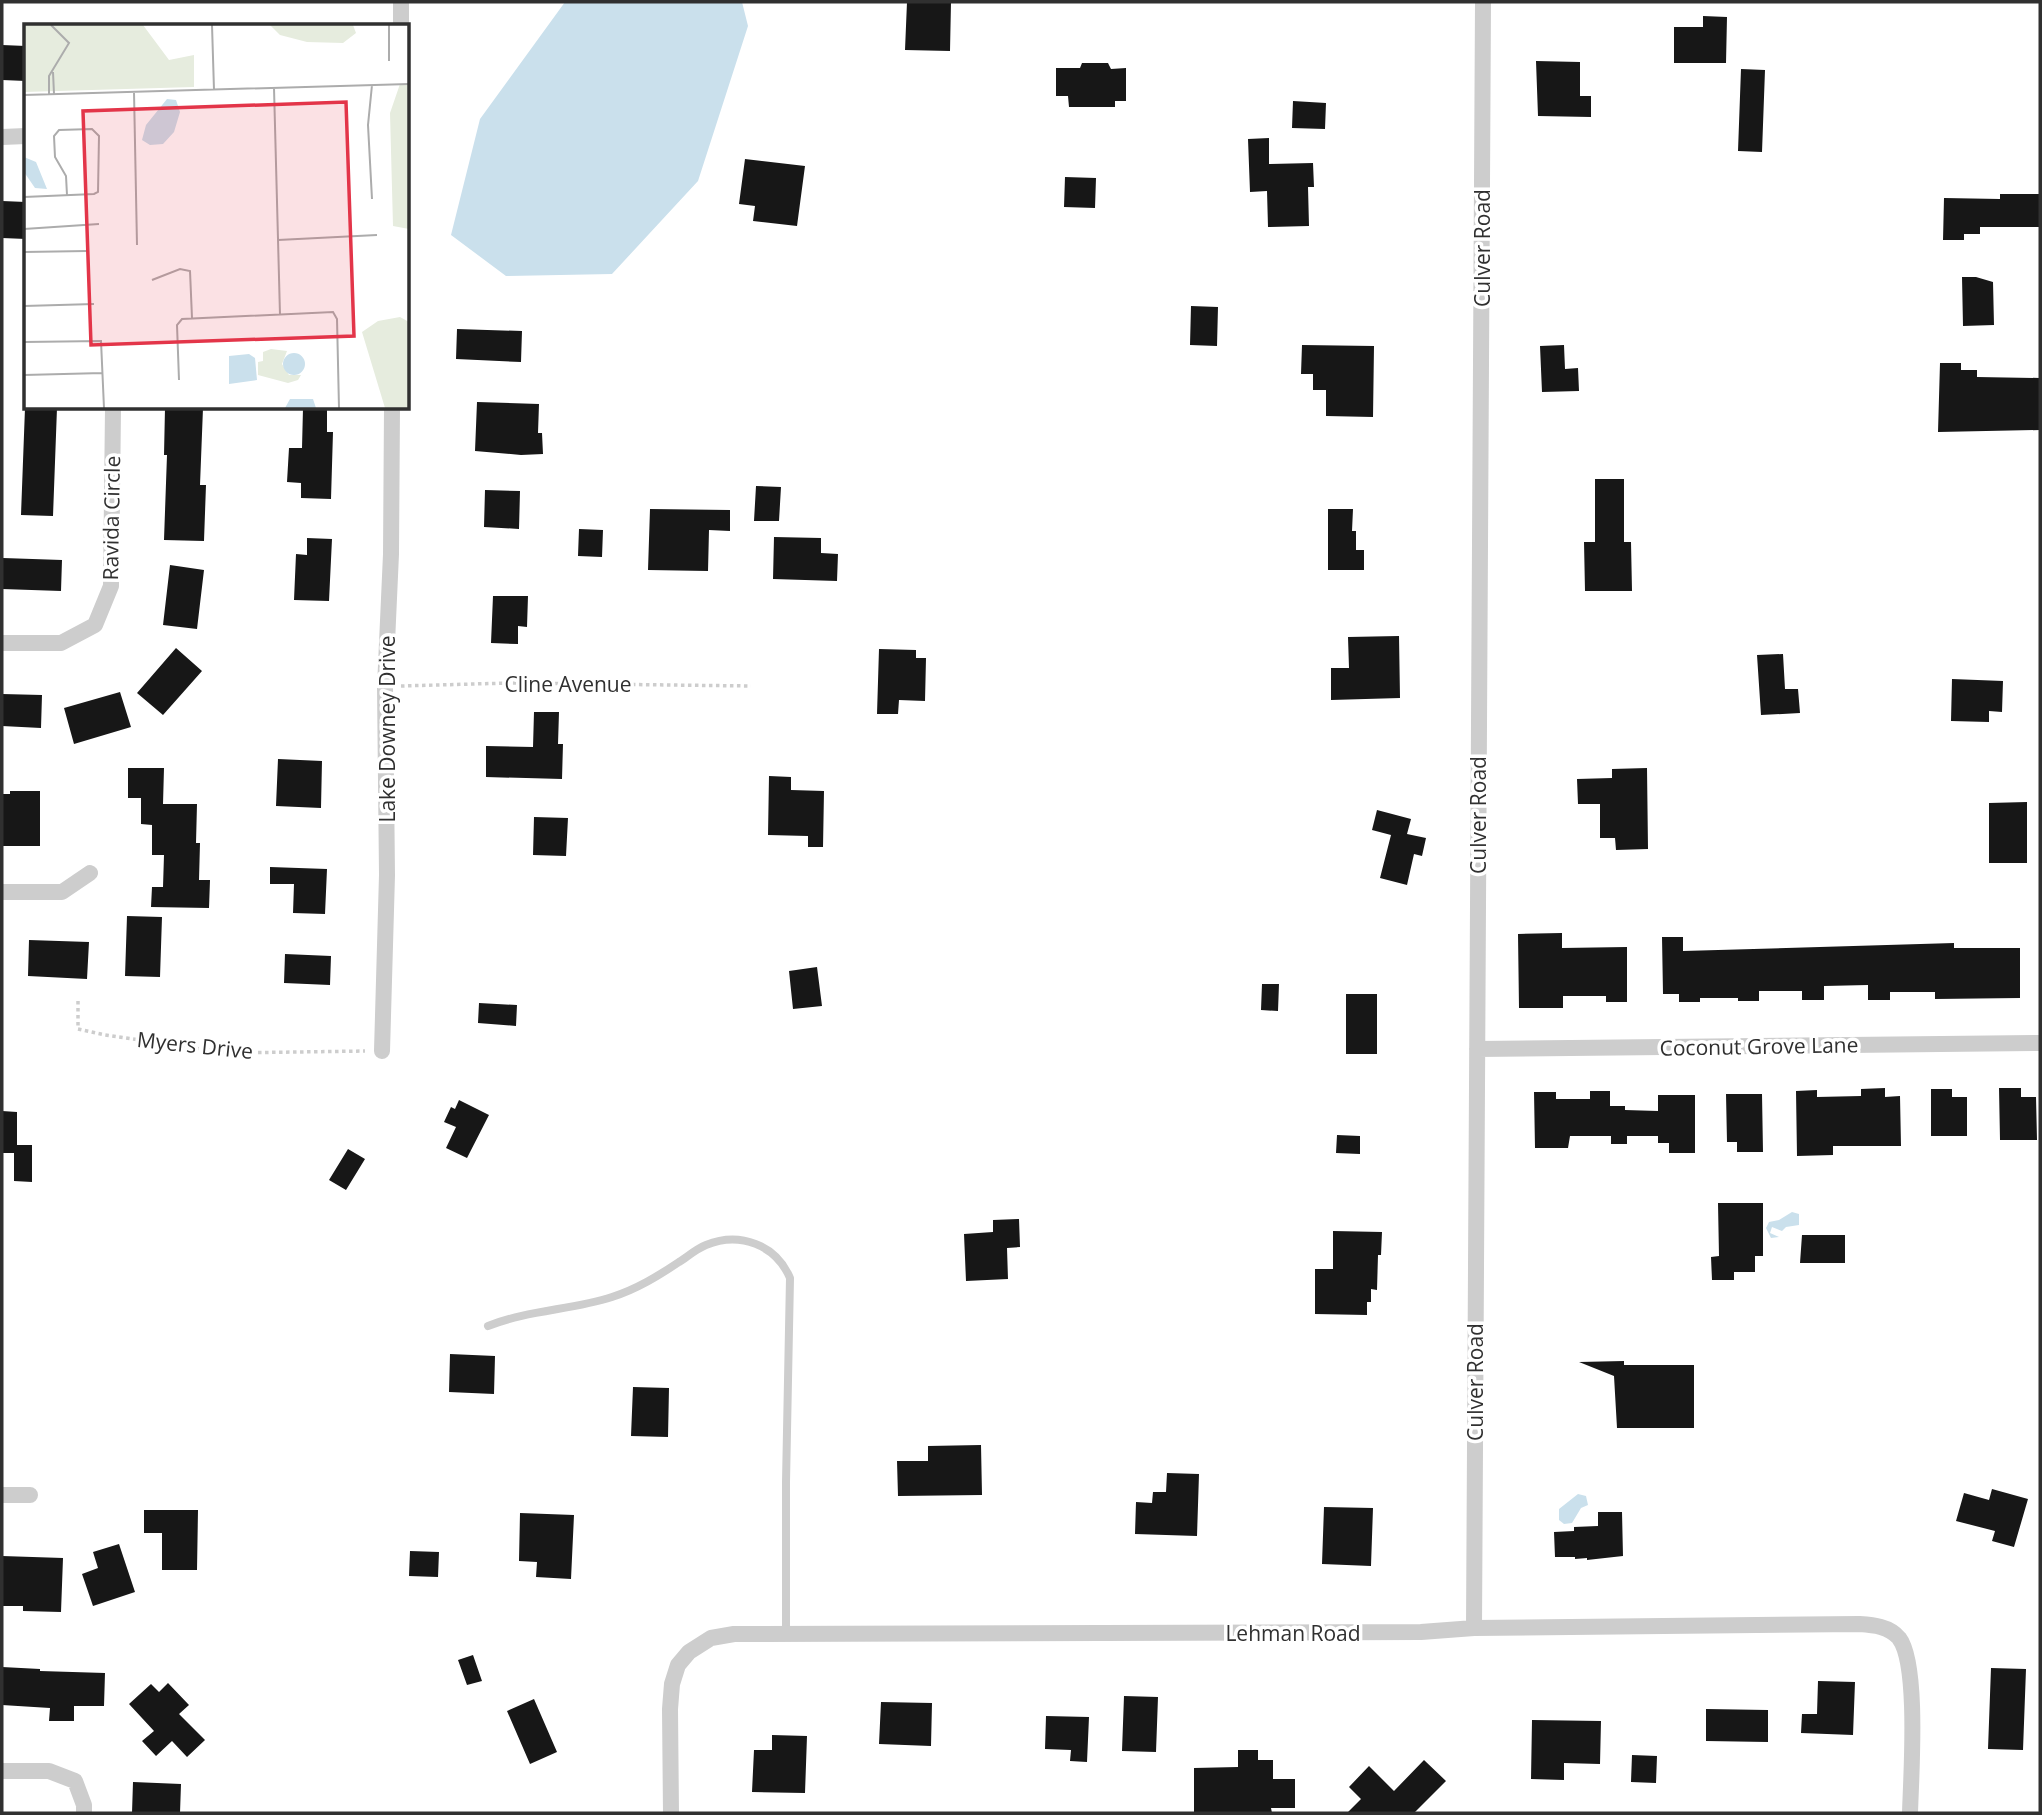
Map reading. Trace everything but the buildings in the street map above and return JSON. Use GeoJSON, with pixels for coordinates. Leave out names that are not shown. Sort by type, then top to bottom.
{"type":"FeatureCollection","features":[{"type":"Feature","properties":{"kind":"street"},"geometry":{"type":"LineString","coordinates":[[401,2],[401,24]]}},
{"type":"Feature","properties":{"kind":"street","name":"Culver Road"},"geometry":{"type":"LineString","coordinates":[[1474,1628],[1483,2]]}},
{"type":"Feature","properties":{"kind":"street"},"geometry":{"type":"LineString","coordinates":[[2,137],[24,136]]}},
{"type":"Feature","properties":{"kind":"street","name":"Ravida Circle"},"geometry":{"type":"LineString","coordinates":[[2,643],[61,643],[95,625],[111,586],[113,410]]}},
{"type":"Feature","properties":{"kind":"street","name":"Lake Downey Drive"},"geometry":{"type":"LineString","coordinates":[[382,1051],[387,875],[385,687],[391,554],[392,410]]}},
{"type":"Feature","properties":{"kind":"street"},"geometry":{"type":"LineString","coordinates":[[2,892],[62,892],[90,873]]}},
{"type":"Feature","properties":{"kind":"street","name":"Coconut Grove Lane"},"geometry":{"type":"LineString","coordinates":[[1477,1049],[2040,1043]]}},
{"type":"Feature","properties":{"kind":"street"},"geometry":{"type":"LineString","coordinates":[[2,1495],[30,1495]]}},
{"type":"Feature","properties":{"kind":"street","name":"Lehman Road"},"geometry":{"type":"LineString","coordinates":[[671,1813],[672,1684],[678,1665],[688,1652],[711,1638],[734,1634],[1421,1632],[1474,1628],[1859,1624],[1881,1626],[1898,1636],[1908,1654],[1911,1678],[1910,1813]]}},
{"type":"Feature","properties":{"kind":"street"},"geometry":{"type":"LineString","coordinates":[[2,1771],[49,1771],[75,1782],[84,1805],[84,1813]]}},
{"type":"Feature","properties":{"kind":"lane"},"geometry":{"type":"LineString","coordinates":[[488,1326],[510,1317],[599,1301],[621,1294],[657,1277],[705,1245],[724,1241],[752,1243],[768,1249],[784,1264],[790,1278],[786,1634]]}},
{"type":"Feature","properties":{"kind":"path","name":"Cline Avenue"},"geometry":{"type":"LineString","coordinates":[[385,687],[509,683],[751,686]]}},
{"type":"Feature","properties":{"kind":"path","name":"Myers Drive"},"geometry":{"type":"LineString","coordinates":[[78,1002],[78,1029],[105,1035],[229,1053],[382,1051]]}},
{"type":"Feature","properties":{"kind":"water"},"geometry":{"type":"Polygon","coordinates":[[[565,2],[742,2],[748,26],[698,181],[612,274],[506,276],[451,235],[480,119],[565,2]]]}},
{"type":"Feature","properties":{"kind":"water"},"geometry":{"type":"Polygon","coordinates":[[[1792,1212],[1799,1214],[1799,1225],[1786,1227],[1782,1231],[1772,1227],[1770,1233],[1779,1237],[1771,1238],[1766,1228],[1769,1222],[1779,1220],[1792,1212]]]}},
{"type":"Feature","properties":{"kind":"water"},"geometry":{"type":"Polygon","coordinates":[[[1578,1494],[1586,1496],[1588,1505],[1581,1508],[1572,1523],[1564,1524],[1559,1520],[1559,1509],[1578,1494]]]}}]}
